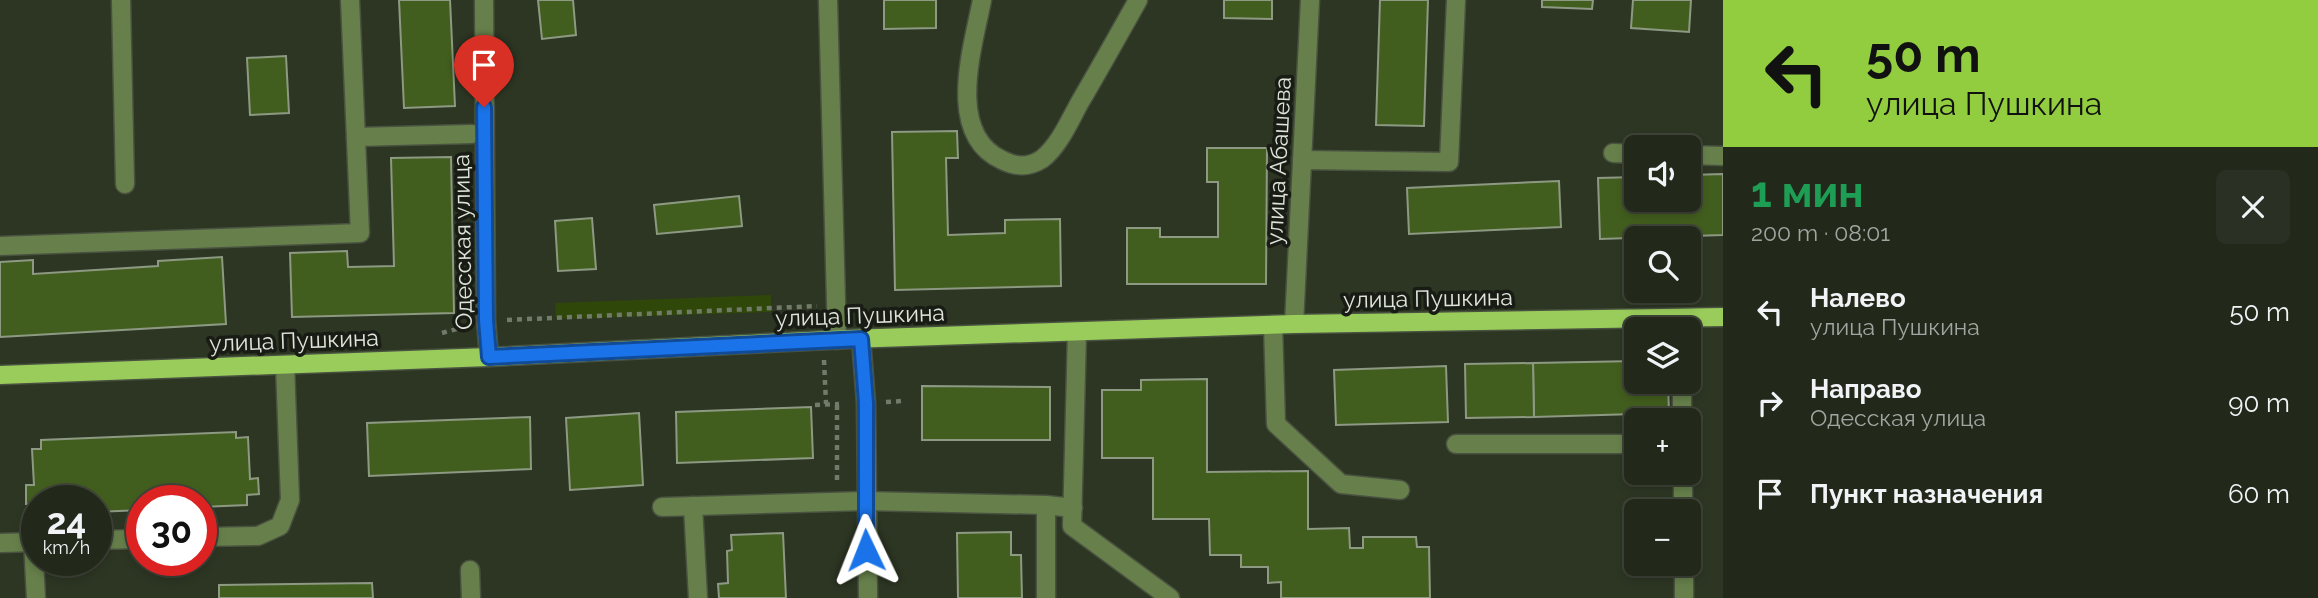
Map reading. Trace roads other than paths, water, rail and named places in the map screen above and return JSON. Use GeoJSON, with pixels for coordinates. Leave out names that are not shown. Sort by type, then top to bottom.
{"type":"FeatureCollection","features":[{"type":"Feature","properties":{"kind":"main road","name":"улица Пушкина"},"geometry":{"type":"LineString","coordinates":[[1701,320],[1723,317]]}},
{"type":"Feature","properties":{"kind":"main road","name":"улица Пушкина"},"geometry":{"type":"LineString","coordinates":[[0,375],[1294,324],[1624,323]]}},
{"type":"Feature","properties":{"kind":"street"},"geometry":{"type":"LineString","coordinates":[[121,0],[125,184]]}},
{"type":"Feature","properties":{"kind":"street"},"geometry":{"type":"LineString","coordinates":[[0,246],[359,233],[350,0]]}},
{"type":"Feature","properties":{"kind":"street","name":"Одесская улица"},"geometry":{"type":"LineString","coordinates":[[484,0],[486,320],[489,357]]}},
{"type":"Feature","properties":{"kind":"street"},"geometry":{"type":"LineString","coordinates":[[828,0],[837,340]]}},
{"type":"Feature","properties":{"kind":"street"},"geometry":{"type":"LineString","coordinates":[[982,0],[966,87],[973,132],[990,155],[1016,167],[1043,158],[1061,136],[1139,0]]}},
{"type":"Feature","properties":{"kind":"street","name":"улица Абашева"},"geometry":{"type":"LineString","coordinates":[[1294,324],[1310,0]]}},
{"type":"Feature","properties":{"kind":"street"},"geometry":{"type":"LineString","coordinates":[[1302,160],[1449,162],[1456,0]]}},
{"type":"Feature","properties":{"kind":"street"},"geometry":{"type":"LineString","coordinates":[[356,138],[472,134]]}},
{"type":"Feature","properties":{"kind":"street"},"geometry":{"type":"LineString","coordinates":[[1613,153],[1624,153]]}},
{"type":"Feature","properties":{"kind":"street"},"geometry":{"type":"LineString","coordinates":[[1701,155],[1723,156]]}},
{"type":"Feature","properties":{"kind":"street"},"geometry":{"type":"LineString","coordinates":[[1273,325],[1276,424],[1342,484],[1400,490]]}},
{"type":"Feature","properties":{"kind":"street"},"geometry":{"type":"LineString","coordinates":[[1077,332],[1072,526],[1170,598]]}},
{"type":"Feature","properties":{"kind":"street"},"geometry":{"type":"LineString","coordinates":[[861,339],[866,403],[868,598]]}},
{"type":"Feature","properties":{"kind":"street"},"geometry":{"type":"LineString","coordinates":[[217,537],[258,536],[280,526],[290,500],[285,365]]}},
{"type":"Feature","properties":{"kind":"street"},"geometry":{"type":"LineString","coordinates":[[1456,444],[1624,444]]}},
{"type":"Feature","properties":{"kind":"street"},"geometry":{"type":"LineString","coordinates":[[662,507],[865,501],[1073,508]]}},
{"type":"Feature","properties":{"kind":"street"},"geometry":{"type":"LineString","coordinates":[[1046,505],[1046,598]]}},
{"type":"Feature","properties":{"kind":"street"},"geometry":{"type":"LineString","coordinates":[[693,506],[698,598]]}},
{"type":"Feature","properties":{"kind":"street"},"geometry":{"type":"LineString","coordinates":[[0,543],[21,542]]}},
{"type":"Feature","properties":{"kind":"street"},"geometry":{"type":"LineString","coordinates":[[470,570],[471,598]]}},
{"type":"Feature","properties":{"kind":"street"},"geometry":{"type":"LineString","coordinates":[[36,576],[36,598]]}},
{"type":"Feature","properties":{"kind":"street"},"geometry":{"type":"LineString","coordinates":[[1684,576],[1685,598]]}}]}
